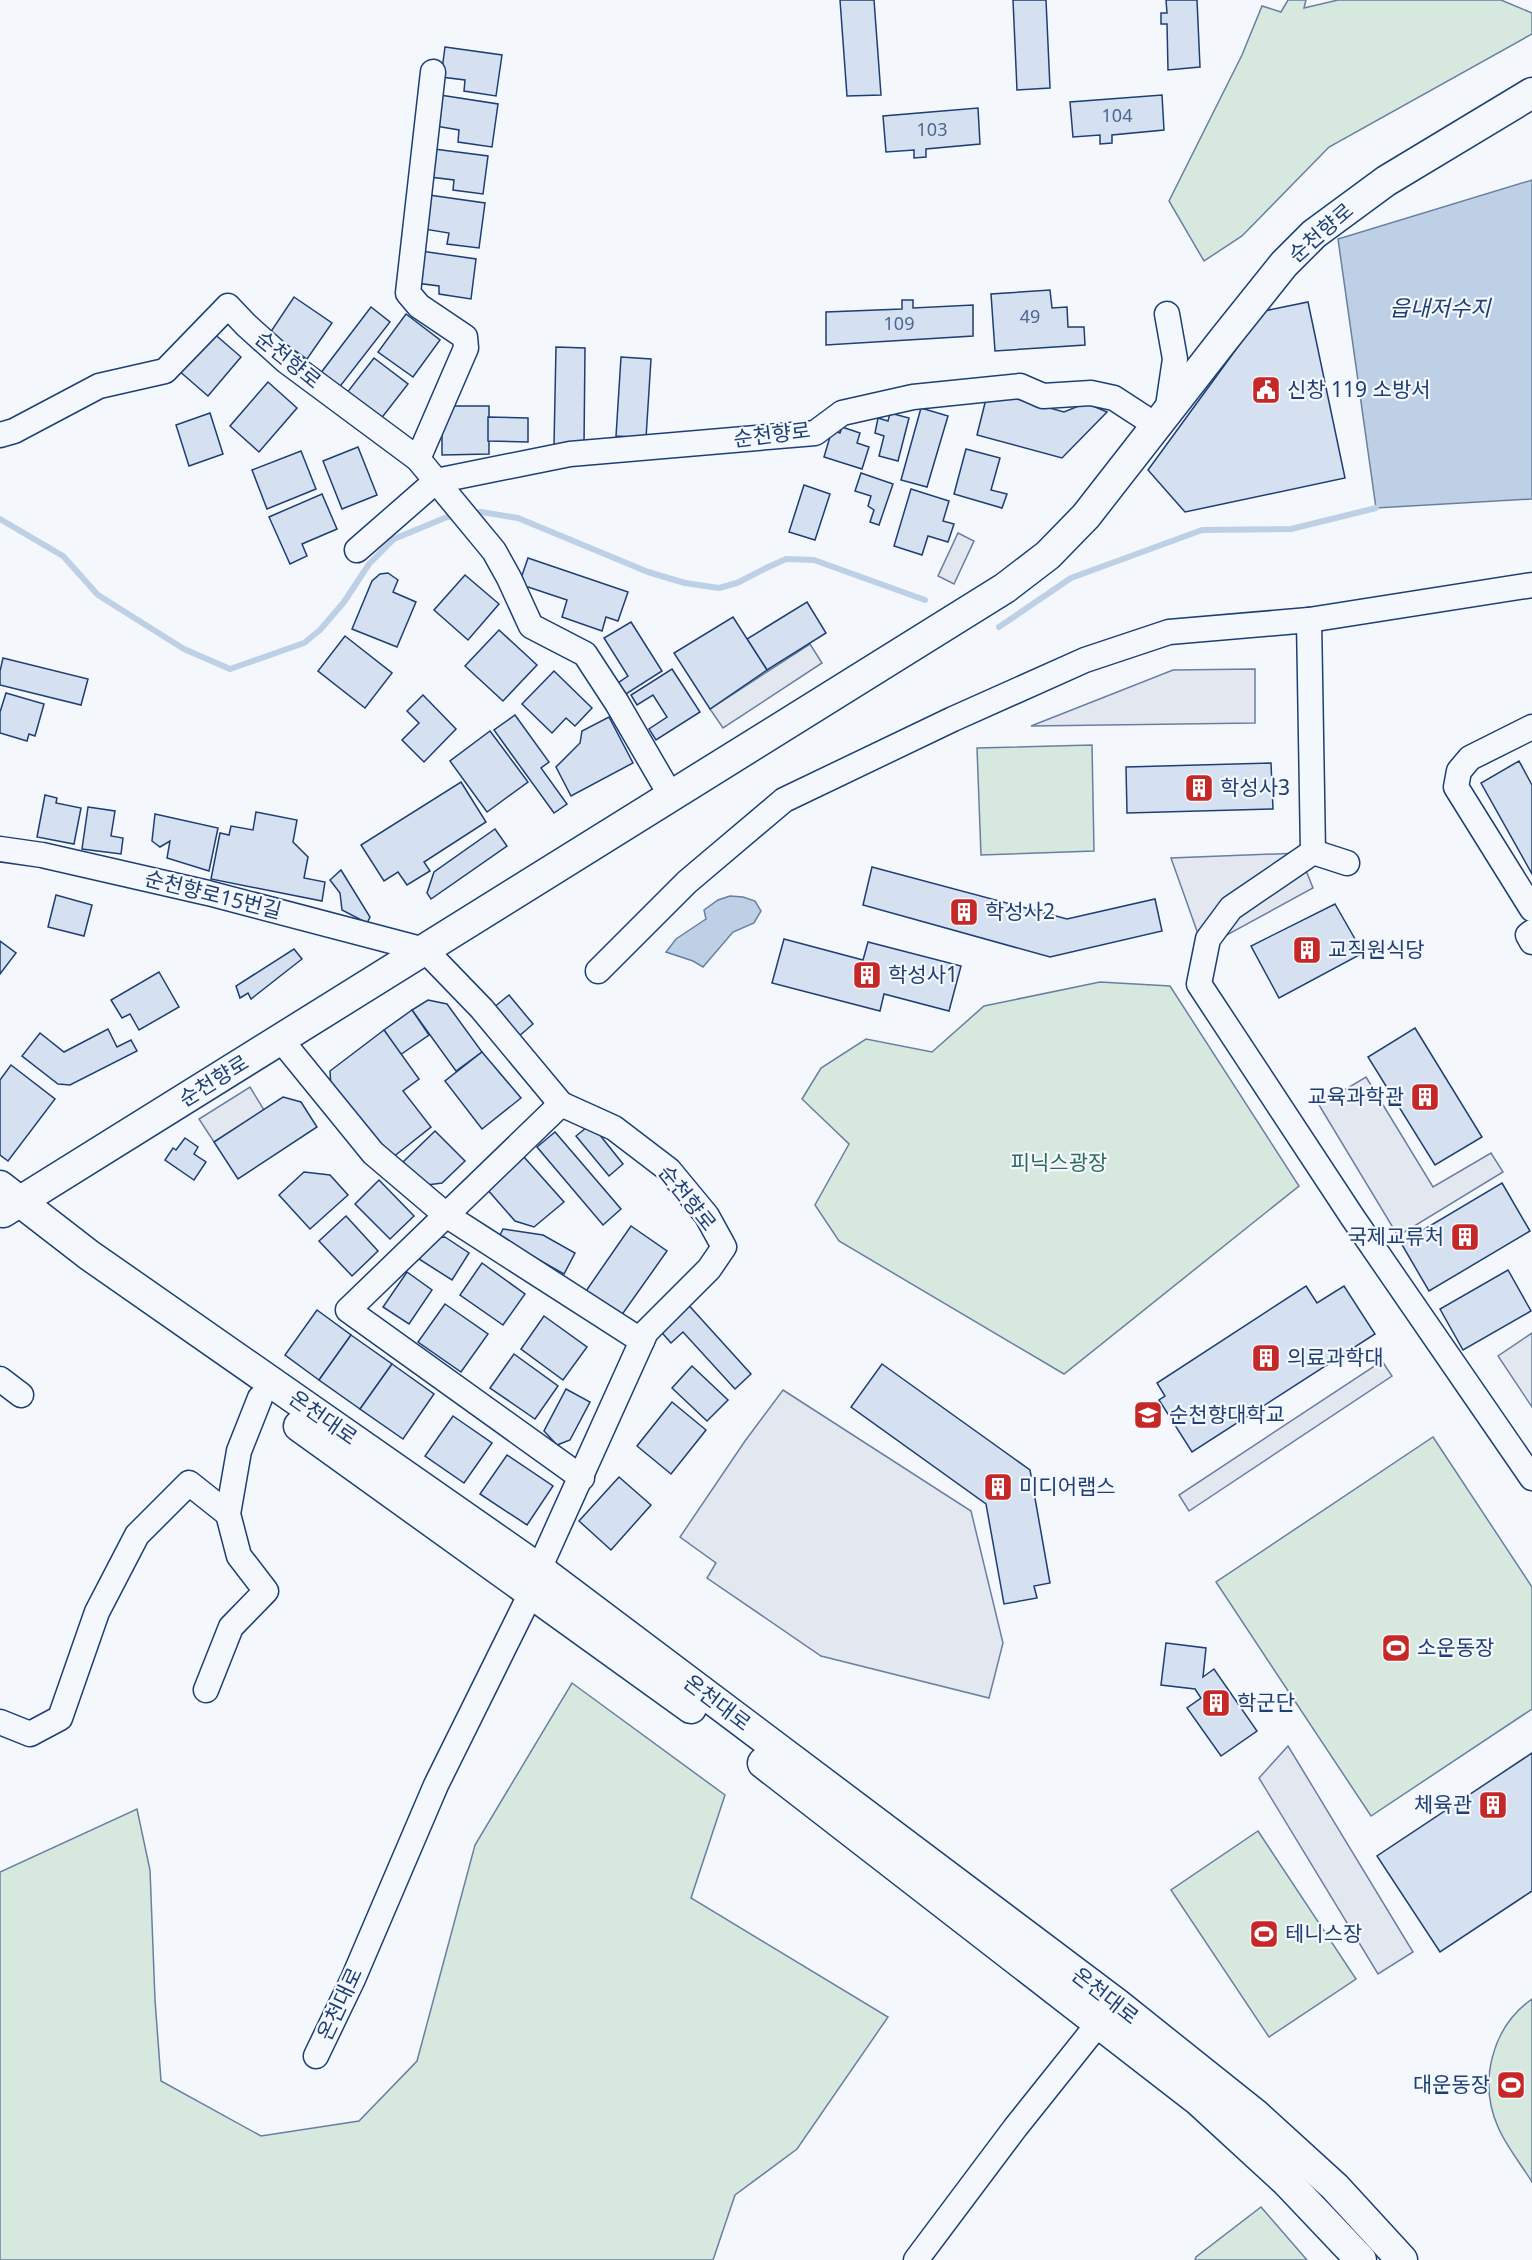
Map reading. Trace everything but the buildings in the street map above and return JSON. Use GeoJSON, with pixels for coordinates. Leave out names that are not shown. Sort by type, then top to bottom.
{"type":"FeatureCollection","features":[{"type":"Feature","properties":{"kind":"main road","name":"순천향로"},"geometry":{"type":"LineString","coordinates":[[5,1206],[281,1040],[1005,588],[1048,555],[1086,516],[1284,264],[1314,234],[1386,180],[1532,93]]}},
{"type":"Feature","properties":{"kind":"main road","name":"온천대로"},"geometry":{"type":"LineString","coordinates":[[5,1206],[260,1398],[535,1581],[717,1727],[1199,2101],[1286,2181],[1361,2260]]}},
{"type":"Feature","properties":{"kind":"main road","name":"온천대로"},"geometry":{"type":"LineString","coordinates":[[5,1206],[90,1255],[1108,1997],[1256,2115],[1335,2187],[1402,2260]]}},
{"type":"Feature","properties":{"kind":"street"},"geometry":{"type":"LineString","coordinates":[[418,459],[466,348],[465,337],[419,306],[408,293],[433,72]]}},
{"type":"Feature","properties":{"kind":"street","name":"순천향로"},"geometry":{"type":"LineString","coordinates":[[0,435],[14,431],[99,386],[165,371],[228,306],[286,361],[418,459],[436,481],[570,454],[815,433],[842,412],[914,396],[1020,386],[1043,396],[1091,393],[1114,398],[1162,420]]}},
{"type":"Feature","properties":{"kind":"street"},"geometry":{"type":"LineString","coordinates":[[1162,420],[1175,359],[1167,314]]}},
{"type":"Feature","properties":{"kind":"street"},"geometry":{"type":"LineString","coordinates":[[357,550],[436,481],[494,551],[531,626],[585,654],[617,703],[671,796]]}},
{"type":"Feature","properties":{"kind":"street"},"geometry":{"type":"LineString","coordinates":[[598,971],[687,882],[784,800],[953,719],[1084,660],[1169,632],[1309,620],[1532,585]]}},
{"type":"Feature","properties":{"kind":"street"},"geometry":{"type":"LineString","coordinates":[[1309,620],[1313,852]]}},
{"type":"Feature","properties":{"kind":"street"},"geometry":{"type":"LineString","coordinates":[[1532,727],[1470,759],[1459,771],[1456,788],[1532,909]]}},
{"type":"Feature","properties":{"kind":"street","name":"순천향로15번길"},"geometry":{"type":"LineString","coordinates":[[0,849],[42,855],[207,892],[425,950]]}},
{"type":"Feature","properties":{"kind":"street"},"geometry":{"type":"LineString","coordinates":[[1313,852],[1347,863]]}},
{"type":"Feature","properties":{"kind":"street"},"geometry":{"type":"LineString","coordinates":[[1313,852],[1231,908],[1208,939],[1198,984],[1353,1218],[1532,1478]]}},
{"type":"Feature","properties":{"kind":"street"},"geometry":{"type":"LineString","coordinates":[[1532,932],[1528,935],[1532,942]]}},
{"type":"Feature","properties":{"kind":"street","name":"순천향로"},"geometry":{"type":"LineString","coordinates":[[425,950],[482,1009],[561,1104],[614,1128],[669,1170],[707,1216],[724,1247],[709,1269],[646,1332],[535,1581]]}},
{"type":"Feature","properties":{"kind":"street"},"geometry":{"type":"LineString","coordinates":[[281,1040],[374,1153],[446,1215],[642,1341]]}},
{"type":"Feature","properties":{"kind":"street"},"geometry":{"type":"LineString","coordinates":[[561,1104],[348,1310],[582,1478]]}},
{"type":"Feature","properties":{"kind":"street"},"geometry":{"type":"LineString","coordinates":[[0,1379],[21,1395]]}},
{"type":"Feature","properties":{"kind":"street","name":"온천대로"},"geometry":{"type":"LineString","coordinates":[[206,1690],[231,1627],[266,1591],[239,1556],[228,1515],[239,1451],[260,1398]]}},
{"type":"Feature","properties":{"kind":"street"},"geometry":{"type":"LineString","coordinates":[[0,1722],[30,1734],[60,1718],[97,1612],[137,1535],[189,1483],[228,1515]]}},
{"type":"Feature","properties":{"kind":"street","name":"온천대로"},"geometry":{"type":"LineString","coordinates":[[316,2056],[353,1979],[436,1785],[535,1581]]}},
{"type":"Feature","properties":{"kind":"street"},"geometry":{"type":"LineString","coordinates":[[916,2260],[1015,2128],[1098,2024]]}},
{"type":"Feature","properties":{"kind":"green space"},"geometry":{"type":"Polygon","coordinates":[[[1288,0],[1306,0],[1304,8],[1338,0],[1501,0],[1532,13],[1532,34],[1329,147],[1242,236],[1204,261],[1169,201],[1242,55],[1262,6],[1281,12],[1288,0]]]}},
{"type":"Feature","properties":{"kind":"green space"},"geometry":{"type":"Polygon","coordinates":[[[1092,745],[1094,851],[981,855],[977,748],[1092,745]]]}},
{"type":"Feature","properties":{"kind":"green space","name":"피닉스광장"},"geometry":{"type":"Polygon","coordinates":[[[1100,982],[1170,986],[1299,1186],[1064,1374],[839,1241],[815,1205],[849,1144],[802,1099],[821,1068],[866,1039],[932,1052],[984,1006],[1100,982]]]}},
{"type":"Feature","properties":{"kind":"green space","name":"소운동장"},"geometry":{"type":"Polygon","coordinates":[[[1433,1437],[1532,1587],[1532,1709],[1371,1816],[1216,1582],[1433,1437]]]}},
{"type":"Feature","properties":{"kind":"green space"},"geometry":{"type":"Polygon","coordinates":[[[572,1683],[725,1795],[691,1898],[888,2017],[797,2149],[735,2195],[713,2260],[0,2260],[0,1872],[137,1809],[150,1870],[161,2081],[261,2136],[359,2121],[417,2061],[475,1845],[572,1683]]]}},
{"type":"Feature","properties":{"kind":"green space","name":"테니스장"},"geometry":{"type":"Polygon","coordinates":[[[1258,1831],[1356,1979],[1269,2037],[1171,1890],[1258,1831]]]}},
{"type":"Feature","properties":{"kind":"green space","name":"대운동장"},"geometry":{"type":"Polygon","coordinates":[[[1532,1999],[1532,2182],[1498,2127],[1492,2110],[1489,2074],[1498,2040],[1507,2024],[1532,1999]]]}},
{"type":"Feature","properties":{"kind":"green space"},"geometry":{"type":"Polygon","coordinates":[[[1261,2207],[1307,2260],[1195,2260],[1196,2257],[1261,2207]]]}},
{"type":"Feature","properties":{"kind":"shaded area"},"geometry":{"type":"Polygon","coordinates":[[[958,533],[974,541],[954,584],[938,576],[958,533]]]}},
{"type":"Feature","properties":{"kind":"shaded area"},"geometry":{"type":"Polygon","coordinates":[[[810,644],[822,663],[723,728],[710,709],[810,644]]]}},
{"type":"Feature","properties":{"kind":"shaded area"},"geometry":{"type":"Polygon","coordinates":[[[1255,669],[1255,723],[1031,726],[1173,670],[1255,669]]]}},
{"type":"Feature","properties":{"kind":"shaded area"},"geometry":{"type":"Polygon","coordinates":[[[1299,853],[1313,888],[1203,948],[1171,858],[1299,853]]]}},
{"type":"Feature","properties":{"kind":"shaded area"},"geometry":{"type":"Polygon","coordinates":[[[1366,1077],[1433,1187],[1491,1153],[1503,1172],[1398,1236],[1319,1105],[1366,1077]]]}},
{"type":"Feature","properties":{"kind":"shaded area"},"geometry":{"type":"Polygon","coordinates":[[[250,1087],[264,1110],[214,1142],[199,1119],[250,1087]]]}},
{"type":"Feature","properties":{"kind":"shaded area"},"geometry":{"type":"Polygon","coordinates":[[[1532,1333],[1532,1407],[1498,1356],[1532,1333]]]}},
{"type":"Feature","properties":{"kind":"shaded area"},"geometry":{"type":"Polygon","coordinates":[[[1382,1361],[1392,1376],[1189,1511],[1179,1495],[1382,1361]]]}},
{"type":"Feature","properties":{"kind":"shaded area"},"geometry":{"type":"Polygon","coordinates":[[[783,1390],[971,1511],[1003,1643],[989,1698],[821,1656],[707,1578],[716,1563],[680,1537],[745,1441],[783,1390]]]}},
{"type":"Feature","properties":{"kind":"shaded area"},"geometry":{"type":"Polygon","coordinates":[[[1288,1746],[1413,1952],[1378,1974],[1259,1778],[1288,1746]]]}},
{"type":"Feature","properties":{"kind":"water","name":"읍내저수지"},"geometry":{"type":"Polygon","coordinates":[[[1532,180],[1532,499],[1376,508],[1338,239],[1532,180]]]}},
{"type":"Feature","properties":{"kind":"water"},"geometry":{"type":"Polygon","coordinates":[[[730,896],[755,901],[761,911],[754,923],[733,932],[703,967],[693,961],[666,952],[676,939],[706,919],[704,910],[718,900],[730,896]]]}},
{"type":"Feature","properties":{"kind":"waterway"},"geometry":{"type":"LineString","coordinates":[[999,627],[1071,578],[1202,530],[1291,529],[1376,508]]}},
{"type":"Feature","properties":{"kind":"waterway"},"geometry":{"type":"LineString","coordinates":[[470,514],[481,512],[518,518],[648,572],[685,583],[719,588],[737,583],[786,559],[814,560],[925,600]]}},
{"type":"Feature","properties":{"kind":"waterway"},"geometry":{"type":"LineString","coordinates":[[0,519],[63,556],[98,595],[184,649],[230,669],[304,643],[320,630],[344,602],[369,564],[394,539],[447,517],[457,516]]}},
{"type":"Feature","properties":{"kind":"place","name":"신창 119 소방서"},"geometry":{"type":"Point","coordinates":[1266,390]}},
{"type":"Feature","properties":{"kind":"place","name":"학성사3"},"geometry":{"type":"Point","coordinates":[1199,788]}},
{"type":"Feature","properties":{"kind":"place","name":"학성사2"},"geometry":{"type":"Point","coordinates":[964,912]}},
{"type":"Feature","properties":{"kind":"place","name":"교직원식당"},"geometry":{"type":"Point","coordinates":[1307,950]}},
{"type":"Feature","properties":{"kind":"place","name":"학성사1"},"geometry":{"type":"Point","coordinates":[867,975]}},
{"type":"Feature","properties":{"kind":"place","name":"교육과학관"},"geometry":{"type":"Point","coordinates":[1425,1097]}},
{"type":"Feature","properties":{"kind":"place","name":"국제교류처"},"geometry":{"type":"Point","coordinates":[1465,1237]}},
{"type":"Feature","properties":{"kind":"place","name":"의료과학대"},"geometry":{"type":"Point","coordinates":[1266,1358]}},
{"type":"Feature","properties":{"kind":"place","name":"순천향대학교"},"geometry":{"type":"Point","coordinates":[1148,1415]}},
{"type":"Feature","properties":{"kind":"place","name":"미디어랩스"},"geometry":{"type":"Point","coordinates":[998,1487]}},
{"type":"Feature","properties":{"kind":"place","name":"소운동장"},"geometry":{"type":"Point","coordinates":[1396,1648]}},
{"type":"Feature","properties":{"kind":"place","name":"학군단"},"geometry":{"type":"Point","coordinates":[1216,1703]}},
{"type":"Feature","properties":{"kind":"place","name":"체육관"},"geometry":{"type":"Point","coordinates":[1493,1805]}},
{"type":"Feature","properties":{"kind":"place","name":"테니스장"},"geometry":{"type":"Point","coordinates":[1264,1934]}},
{"type":"Feature","properties":{"kind":"place","name":"대운동장"},"geometry":{"type":"Point","coordinates":[1511,2085]}}]}
